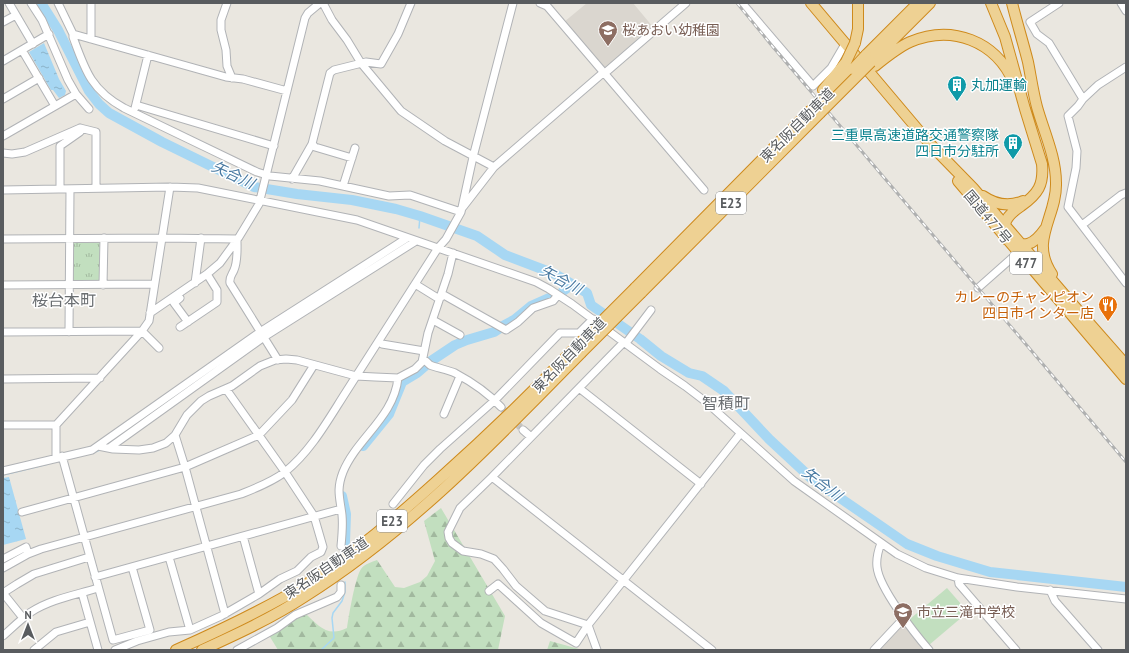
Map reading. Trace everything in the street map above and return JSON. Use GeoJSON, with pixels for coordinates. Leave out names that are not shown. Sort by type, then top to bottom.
{"type":"FeatureCollection","features":[{"type":"Feature","properties":{"kind":"highway","name":"国道477号"},"geometry":{"type":"LineString","coordinates":[[811,3],[850,43],[967,193],[1006,239]]}},
{"type":"Feature","properties":{"kind":"highway"},"geometry":{"type":"LineString","coordinates":[[849,66],[850,43],[858,29],[858,3]]}},
{"type":"Feature","properties":{"kind":"highway","name":"東名阪自動車道"},"geometry":{"type":"LineString","coordinates":[[828,95],[849,66],[870,61],[918,3]]}},
{"type":"Feature","properties":{"kind":"highway","name":"東名阪自動車道"},"geometry":{"type":"LineString","coordinates":[[638,291],[725,198],[828,95],[870,61],[930,3]]}},
{"type":"Feature","properties":{"kind":"highway"},"geometry":{"type":"LineString","coordinates":[[991,3],[1006,37],[1025,109],[1042,164],[1042,177],[1039,189],[1030,199],[1013,211],[1005,225],[1006,239],[1020,248],[1032,243],[1040,236],[1045,228],[1053,206],[1056,184],[1053,161],[1037,106],[1028,61],[1012,3]]}},
{"type":"Feature","properties":{"kind":"highway"},"geometry":{"type":"LineString","coordinates":[[998,3],[1007,22],[1020,64],[1037,106]]}},
{"type":"Feature","properties":{"kind":"highway"},"geometry":{"type":"LineString","coordinates":[[870,61],[918,39],[936,35],[954,35],[964,37],[988,49],[1001,61],[1010,75],[1025,109]]}},
{"type":"Feature","properties":{"kind":"highway","name":"東名阪自動車道"},"geometry":{"type":"LineString","coordinates":[[176,650],[249,617],[284,597],[366,542],[392,521],[458,463],[578,351],[813,110]]}},
{"type":"Feature","properties":{"kind":"highway","name":"国道477号"},"geometry":{"type":"LineString","coordinates":[[930,144],[973,188],[1005,225],[1020,248],[1126,379]]}},
{"type":"Feature","properties":{"kind":"highway"},"geometry":{"type":"LineString","coordinates":[[973,188],[990,201],[1008,205],[1022,202],[1039,189]]}},
{"type":"Feature","properties":{"kind":"highway"},"geometry":{"type":"LineString","coordinates":[[1045,228],[1043,247],[1048,269],[1068,299]]}},
{"type":"Feature","properties":{"kind":"highway","name":"国道477号"},"geometry":{"type":"LineString","coordinates":[[1020,248],[1126,364]]}},
{"type":"Feature","properties":{"kind":"highway","name":"東名阪自動車道"},"geometry":{"type":"LineString","coordinates":[[202,650],[251,627],[304,597],[373,549],[432,500],[525,411],[578,351]]}},
{"type":"Feature","properties":{"kind":"street"},"geometry":{"type":"LineString","coordinates":[[9,3],[33,44]]}},
{"type":"Feature","properties":{"kind":"street"},"geometry":{"type":"LineString","coordinates":[[31,3],[49,34],[63,70],[76,94],[89,109]]}},
{"type":"Feature","properties":{"kind":"street"},"geometry":{"type":"LineString","coordinates":[[58,3],[73,34],[81,59],[94,84],[113,102],[226,158],[266,176],[320,181],[389,196],[410,195],[462,210]]}},
{"type":"Feature","properties":{"kind":"street"},"geometry":{"type":"LineString","coordinates":[[91,3],[91,39]]}},
{"type":"Feature","properties":{"kind":"street"},"geometry":{"type":"LineString","coordinates":[[227,3],[220,26],[226,50],[227,66],[232,78]]}},
{"type":"Feature","properties":{"kind":"street"},"geometry":{"type":"LineString","coordinates":[[150,313],[195,283],[220,263],[239,237],[255,211],[261,198],[305,18],[308,13],[321,3],[361,63],[402,111],[445,141],[494,168]]}},
{"type":"Feature","properties":{"kind":"street"},"geometry":{"type":"LineString","coordinates":[[292,179],[293,174],[312,144],[329,75],[334,70],[361,63],[366,62],[381,64],[398,34],[411,3]]}},
{"type":"Feature","properties":{"kind":"street"},"geometry":{"type":"LineString","coordinates":[[462,210],[473,157],[513,3]]}},
{"type":"Feature","properties":{"kind":"street"},"geometry":{"type":"LineString","coordinates":[[540,3],[548,4],[704,190]]}},
{"type":"Feature","properties":{"kind":"street"},"geometry":{"type":"LineString","coordinates":[[3,568],[28,554],[250,491],[285,472],[298,460],[312,443],[438,248],[446,239],[462,210],[494,168],[686,3]]}},
{"type":"Feature","properties":{"kind":"street"},"geometry":{"type":"LineString","coordinates":[[742,3],[813,86],[831,68],[850,43]]}},
{"type":"Feature","properties":{"kind":"street"},"geometry":{"type":"LineString","coordinates":[[1059,3],[1030,22],[1037,34],[1049,43],[1083,99]]}},
{"type":"Feature","properties":{"kind":"street"},"geometry":{"type":"LineString","coordinates":[[3,22],[16,15]]}},
{"type":"Feature","properties":{"kind":"street"},"geometry":{"type":"LineString","coordinates":[[3,61],[49,34]]}},
{"type":"Feature","properties":{"kind":"street"},"geometry":{"type":"LineString","coordinates":[[73,34],[226,77],[244,79],[287,91]]}},
{"type":"Feature","properties":{"kind":"street"},"geometry":{"type":"LineString","coordinates":[[22,50],[55,106]]}},
{"type":"Feature","properties":{"kind":"street"},"geometry":{"type":"LineString","coordinates":[[134,112],[148,55]]}},
{"type":"Feature","properties":{"kind":"street"},"geometry":{"type":"LineString","coordinates":[[1126,67],[1098,85],[1068,116],[1077,151],[1076,168],[1068,207],[1126,283]]}},
{"type":"Feature","properties":{"kind":"street"},"geometry":{"type":"LineString","coordinates":[[3,99],[39,78]]}},
{"type":"Feature","properties":{"kind":"street"},"geometry":{"type":"LineString","coordinates":[[3,136],[76,94]]}},
{"type":"Feature","properties":{"kind":"street"},"geometry":{"type":"LineString","coordinates":[[136,105],[274,146]]}},
{"type":"Feature","properties":{"kind":"street"},"geometry":{"type":"LineString","coordinates":[[3,153],[12,154],[24,152],[77,129],[96,132],[96,188]]}},
{"type":"Feature","properties":{"kind":"street"},"geometry":{"type":"LineString","coordinates":[[60,189],[60,146],[80,132],[77,129]]}},
{"type":"Feature","properties":{"kind":"street"},"geometry":{"type":"LineString","coordinates":[[312,144],[315,147],[352,158]]}},
{"type":"Feature","properties":{"kind":"street"},"geometry":{"type":"LineString","coordinates":[[343,186],[355,148]]}},
{"type":"Feature","properties":{"kind":"street"},"geometry":{"type":"LineString","coordinates":[[3,425],[56,425],[142,331],[148,321],[150,313],[170,187]]}},
{"type":"Feature","properties":{"kind":"street"},"geometry":{"type":"LineString","coordinates":[[3,190],[170,187],[198,188],[261,198],[357,220],[536,282],[558,295],[626,342],[706,402],[794,481],[897,554],[921,566],[958,578],[1126,599]]}},
{"type":"Feature","properties":{"kind":"street"},"geometry":{"type":"LineString","coordinates":[[69,332],[70,189]]}},
{"type":"Feature","properties":{"kind":"street"},"geometry":{"type":"LineString","coordinates":[[1082,225],[1121,195],[1126,193]]}},
{"type":"Feature","properties":{"kind":"street"},"geometry":{"type":"LineString","coordinates":[[103,285],[104,238]]}},
{"type":"Feature","properties":{"kind":"street"},"geometry":{"type":"LineString","coordinates":[[195,283],[201,238]]}},
{"type":"Feature","properties":{"kind":"street"},"geometry":{"type":"LineString","coordinates":[[3,472],[61,459],[92,450],[407,238]]}},
{"type":"Feature","properties":{"kind":"street"},"geometry":{"type":"LineString","coordinates":[[3,239],[237,239]]}},
{"type":"Feature","properties":{"kind":"street"},"geometry":{"type":"LineString","coordinates":[[237,239],[237,256],[234,271],[230,278],[230,283],[278,360]]}},
{"type":"Feature","properties":{"kind":"street"},"geometry":{"type":"LineString","coordinates":[[109,448],[263,335],[416,241]]}},
{"type":"Feature","properties":{"kind":"street"},"geometry":{"type":"LineString","coordinates":[[978,288],[1020,248]]}},
{"type":"Feature","properties":{"kind":"street"},"geometry":{"type":"LineString","coordinates":[[427,362],[424,351],[428,333],[441,296],[453,253]]}},
{"type":"Feature","properties":{"kind":"street"},"geometry":{"type":"LineString","coordinates":[[180,327],[217,302],[217,290],[207,274]]}},
{"type":"Feature","properties":{"kind":"street"},"geometry":{"type":"LineString","coordinates":[[3,285],[154,284]]}},
{"type":"Feature","properties":{"kind":"street"},"geometry":{"type":"LineString","coordinates":[[415,284],[436,296],[441,296],[506,330],[537,306],[555,299],[558,295]]}},
{"type":"Feature","properties":{"kind":"street"},"geometry":{"type":"LineString","coordinates":[[188,287],[187,292],[174,304],[188,322]]}},
{"type":"Feature","properties":{"kind":"street"},"geometry":{"type":"LineString","coordinates":[[588,625],[545,611],[514,584],[506,571],[494,559],[481,554],[463,552],[455,547],[448,534],[460,508],[626,342],[651,310]]}},
{"type":"Feature","properties":{"kind":"street"},"geometry":{"type":"LineString","coordinates":[[393,504],[424,465],[494,400],[560,333],[579,334],[593,319]]}},
{"type":"Feature","properties":{"kind":"street"},"geometry":{"type":"LineString","coordinates":[[433,320],[460,335]]}},
{"type":"Feature","properties":{"kind":"street"},"geometry":{"type":"LineString","coordinates":[[3,332],[142,331],[159,348]]}},
{"type":"Feature","properties":{"kind":"street"},"geometry":{"type":"LineString","coordinates":[[382,344],[424,351]]}},
{"type":"Feature","properties":{"kind":"street"},"geometry":{"type":"LineString","coordinates":[[98,446],[139,450],[153,448],[166,443],[198,404],[209,396],[238,382],[260,366],[278,360],[292,359],[356,376],[398,378],[415,369],[422,362],[427,362],[460,376],[494,400],[501,407]]}},
{"type":"Feature","properties":{"kind":"street"},"geometry":{"type":"LineString","coordinates":[[22,512],[185,467],[259,435],[292,400],[314,365]]}},
{"type":"Feature","properties":{"kind":"street"},"geometry":{"type":"LineString","coordinates":[[444,414],[460,376]]}},
{"type":"Feature","properties":{"kind":"street"},"geometry":{"type":"LineString","coordinates":[[3,379],[100,378]]}},
{"type":"Feature","properties":{"kind":"street"},"geometry":{"type":"LineString","coordinates":[[341,546],[342,521],[339,487],[342,473],[350,457],[376,426],[386,411],[398,384],[398,378]]}},
{"type":"Feature","properties":{"kind":"street"},"geometry":{"type":"LineString","coordinates":[[579,388],[701,484]]}},
{"type":"Feature","properties":{"kind":"street"},"geometry":{"type":"LineString","coordinates":[[115,650],[137,641],[169,632],[190,630],[225,614],[259,594],[280,579],[297,572],[311,558],[321,552],[323,547],[314,516],[285,472],[226,389]]}},
{"type":"Feature","properties":{"kind":"street"},"geometry":{"type":"LineString","coordinates":[[56,425],[61,459],[74,498],[112,640],[150,630],[132,567]]}},
{"type":"Feature","properties":{"kind":"street"},"geometry":{"type":"LineString","coordinates":[[523,430],[531,437]]}},
{"type":"Feature","properties":{"kind":"street"},"geometry":{"type":"LineString","coordinates":[[489,592],[498,584],[541,623],[576,643],[588,625],[740,434]]}},
{"type":"Feature","properties":{"kind":"street"},"geometry":{"type":"LineString","coordinates":[[174,435],[185,467],[225,614]]}},
{"type":"Feature","properties":{"kind":"street"},"geometry":{"type":"LineString","coordinates":[[492,477],[712,650]]}},
{"type":"Feature","properties":{"kind":"street"},"geometry":{"type":"LineString","coordinates":[[95,577],[341,509]]}},
{"type":"Feature","properties":{"kind":"street"},"geometry":{"type":"LineString","coordinates":[[243,536],[259,594]]}},
{"type":"Feature","properties":{"kind":"street"},"geometry":{"type":"LineString","coordinates":[[881,543],[877,559],[877,571],[904,618],[929,650]]}},
{"type":"Feature","properties":{"kind":"street"},"geometry":{"type":"LineString","coordinates":[[3,558],[26,547],[28,554]]}},
{"type":"Feature","properties":{"kind":"street"},"geometry":{"type":"LineString","coordinates":[[24,618],[3,593],[34,574],[89,557]]}},
{"type":"Feature","properties":{"kind":"street"},"geometry":{"type":"LineString","coordinates":[[169,557],[190,630]]}},
{"type":"Feature","properties":{"kind":"street"},"geometry":{"type":"LineString","coordinates":[[958,578],[959,584],[1016,650]]}},
{"type":"Feature","properties":{"kind":"street"},"geometry":{"type":"LineString","coordinates":[[237,650],[276,628],[295,615],[337,597],[341,592],[341,585]]}},
{"type":"Feature","properties":{"kind":"street"},"geometry":{"type":"LineString","coordinates":[[3,636],[24,618],[47,603],[98,588]]}},
{"type":"Feature","properties":{"kind":"street"},"geometry":{"type":"LineString","coordinates":[[1050,590],[1055,601],[1098,650]]}},
{"type":"Feature","properties":{"kind":"street"},"geometry":{"type":"LineString","coordinates":[[82,593],[98,650]]}},
{"type":"Feature","properties":{"kind":"street"},"geometry":{"type":"LineString","coordinates":[[518,603],[526,594]]}},
{"type":"Feature","properties":{"kind":"street"},"geometry":{"type":"LineString","coordinates":[[874,650],[904,618]]}},
{"type":"Feature","properties":{"kind":"street"},"geometry":{"type":"LineString","coordinates":[[37,649],[56,632],[90,622]]}},
{"type":"Feature","properties":{"kind":"street"},"geometry":{"type":"LineString","coordinates":[[588,625],[597,650]]}},
{"type":"Feature","properties":{"kind":"street"},"geometry":{"type":"LineString","coordinates":[[246,650],[252,642]]}},
{"type":"Feature","properties":{"kind":"shaded area","name":"桜あおい幼稚園"},"geometry":{"type":"Polygon","coordinates":[[[587,3],[633,3],[653,27],[608,67],[602,67],[564,22],[587,3]]]}},
{"type":"Feature","properties":{"kind":"shaded area","name":"市立三滝中学校"},"geometry":{"type":"Polygon","coordinates":[[[904,622],[925,650],[877,650],[904,622]]]}},
{"type":"Feature","properties":{"kind":"green space"},"geometry":{"type":"Polygon","coordinates":[[[74,240],[100,240],[101,280],[99,282],[73,282],[71,280],[72,243],[74,240]]]}},
{"type":"Feature","properties":{"kind":"green space"},"geometry":{"type":"Polygon","coordinates":[[[441,508],[505,616],[498,650],[278,650],[267,632],[305,613],[319,626],[328,631],[334,632],[347,628],[352,597],[357,580],[361,569],[368,563],[377,560],[395,587],[404,588],[420,582],[427,576],[435,561],[424,521],[441,508]]]}},
{"type":"Feature","properties":{"kind":"green space"},"geometry":{"type":"Polygon","coordinates":[[[947,588],[968,612],[929,645],[917,631],[910,619],[947,588]]]}},
{"type":"Feature","properties":{"kind":"green space"},"geometry":{"type":"Polygon","coordinates":[[[550,641],[579,649],[579,650],[547,650],[550,641]]]}},
{"type":"Feature","properties":{"kind":"water"},"geometry":{"type":"Polygon","coordinates":[[[44,43],[59,79],[66,91],[65,95],[59,98],[53,90],[51,90],[29,52],[44,43]]]}},
{"type":"Feature","properties":{"kind":"water"},"geometry":{"type":"Polygon","coordinates":[[[9,477],[26,539],[3,545],[3,478],[9,477]]]}},
{"type":"Feature","properties":{"kind":"waterway","name":"矢合川"},"geometry":{"type":"LineString","coordinates":[[41,3],[58,30],[89,91],[99,104],[109,113],[162,142],[254,187],[297,194],[352,200],[396,209],[477,236],[505,255],[555,274],[587,293],[591,305],[640,339],[661,356],[689,373],[702,376],[724,391],[769,439],[811,478],[907,544],[937,556],[990,572],[1126,587]]}},
{"type":"Feature","properties":{"kind":"waterway"},"geometry":{"type":"LineString","coordinates":[[419,228],[420,216]]}},
{"type":"Feature","properties":{"kind":"waterway"},"geometry":{"type":"LineString","coordinates":[[369,266],[395,250]]}},
{"type":"Feature","properties":{"kind":"waterway"},"geometry":{"type":"LineString","coordinates":[[563,291],[570,286],[575,286]]}},
{"type":"Feature","properties":{"kind":"waterway"},"geometry":{"type":"LineString","coordinates":[[363,446],[389,414],[402,382],[417,373],[431,361],[455,345],[494,332],[514,320],[531,306],[549,298]]}},
{"type":"Feature","properties":{"kind":"waterway"},"geometry":{"type":"LineString","coordinates":[[110,443],[142,419]]}},
{"type":"Feature","properties":{"kind":"waterway"},"geometry":{"type":"LineString","coordinates":[[92,453],[100,450]]}},
{"type":"Feature","properties":{"kind":"waterway"},"geometry":{"type":"LineString","coordinates":[[3,475],[48,464]]}},
{"type":"Feature","properties":{"kind":"waterway"},"geometry":{"type":"LineString","coordinates":[[342,496],[346,514],[345,542]]}},
{"type":"Feature","properties":{"kind":"waterway"},"geometry":{"type":"LineString","coordinates":[[321,650],[334,638],[332,618],[333,613],[342,601],[345,592],[345,582]]}},
{"type":"Feature","properties":{"kind":"tunnel"},"geometry":{"type":"LineString","coordinates":[[501,407],[523,430]]}},
{"type":"Feature","properties":{"kind":"railway"},"geometry":{"type":"LineString","coordinates":[[737,3],[1126,462]]}},
{"type":"Feature","properties":{"kind":"place","name":"桜あおい幼稚園"},"geometry":{"type":"Point","coordinates":[608,47]}},
{"type":"Feature","properties":{"kind":"place","name":"丸加運輸"},"geometry":{"type":"Point","coordinates":[957,102]}},
{"type":"Feature","properties":{"kind":"place","name":"三重県高速道路交通警察隊 四日市分駐所"},"geometry":{"type":"Point","coordinates":[1013,160]}},
{"type":"Feature","properties":{"kind":"place","name":"カレーのチャンピオン 四日市インター店"},"geometry":{"type":"Point","coordinates":[1108,322]}},
{"type":"Feature","properties":{"kind":"place","name":"市立三滝中学校"},"geometry":{"type":"Point","coordinates":[903,629]}},
{"type":"Feature","properties":{"kind":"district","name":"桜台本町"},"geometry":{"type":"Point","coordinates":[64,300]}},
{"type":"Feature","properties":{"kind":"district","name":"智積町"},"geometry":{"type":"Point","coordinates":[726,403]}}]}
